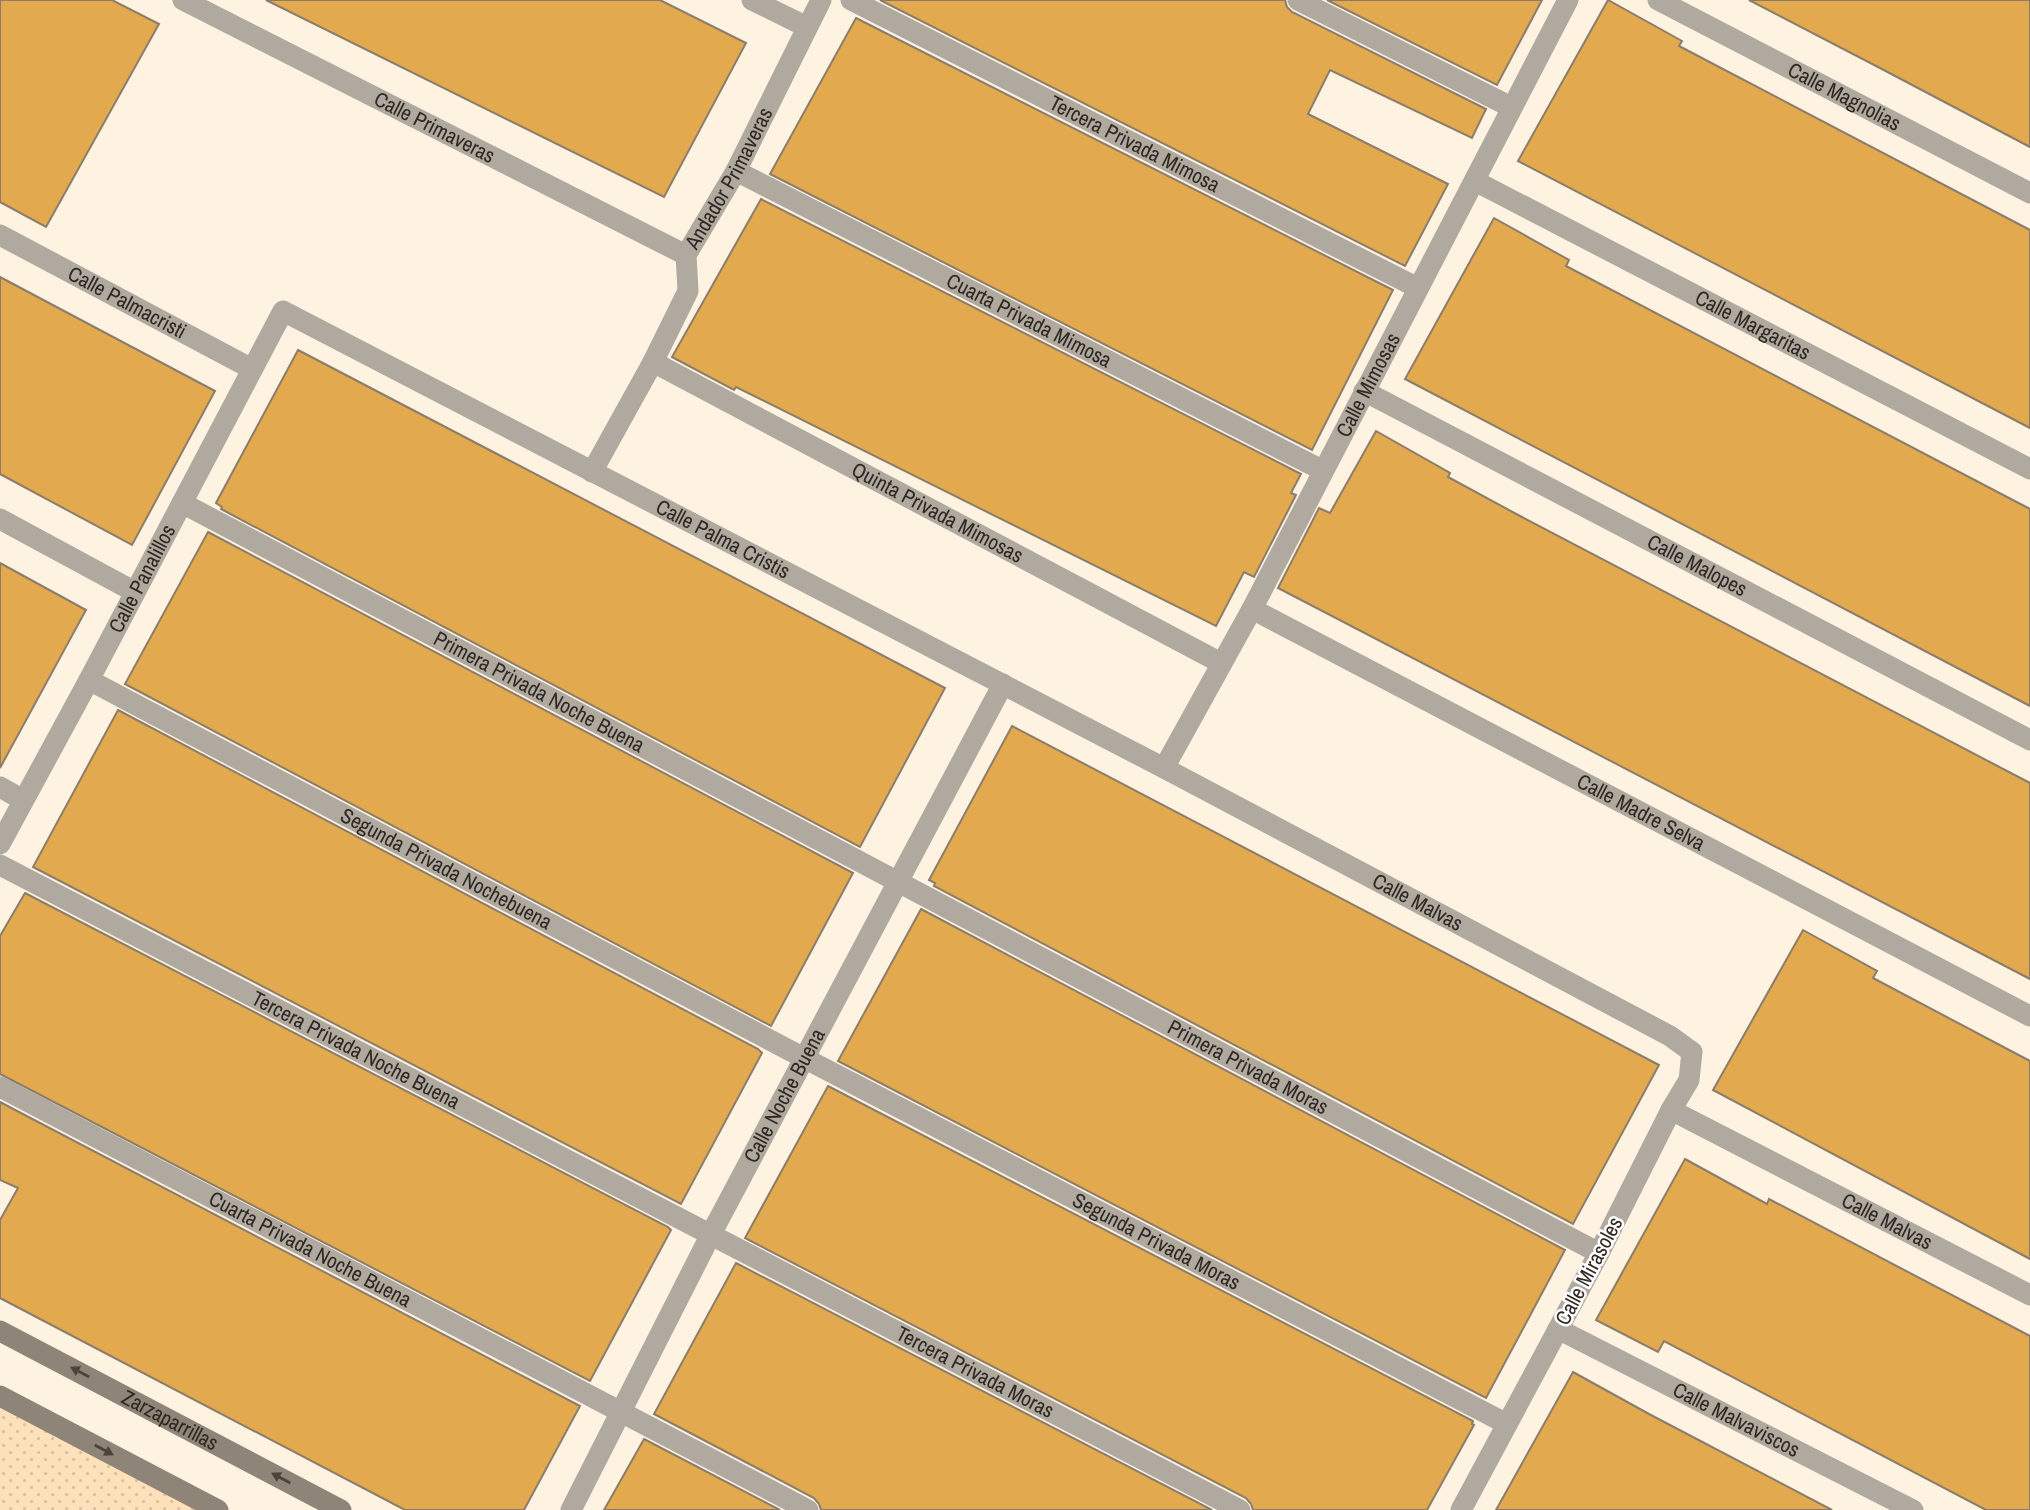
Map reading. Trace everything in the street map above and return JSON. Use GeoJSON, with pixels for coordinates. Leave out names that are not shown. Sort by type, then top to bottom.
{"type":"FeatureCollection","features":[{"type":"Feature","properties":{"kind":"street","name":"Calle Primaveras"},"geometry":{"type":"LineString","coordinates":[[183,0],[686,255]]}},
{"type":"Feature","properties":{"kind":"street"},"geometry":{"type":"LineString","coordinates":[[752,0],[807,27]]}},
{"type":"Feature","properties":{"kind":"street","name":"Andador Primaveras"},"geometry":{"type":"LineString","coordinates":[[592,472],[653,362],[688,290],[686,255],[736,172],[821,0]]}},
{"type":"Feature","properties":{"kind":"street","name":"Tercera Privada Mimosa"},"geometry":{"type":"LineString","coordinates":[[851,0],[1418,288]]}},
{"type":"Feature","properties":{"kind":"street"},"geometry":{"type":"LineString","coordinates":[[1298,0],[1511,107]]}},
{"type":"Feature","properties":{"kind":"street","name":"Calle Mimosas"},"geometry":{"type":"LineString","coordinates":[[1164,768],[1252,609],[1568,0]]}},
{"type":"Feature","properties":{"kind":"street","name":"Calle Magnolias"},"geometry":{"type":"LineString","coordinates":[[1658,0],[2030,193]]}},
{"type":"Feature","properties":{"kind":"street","name":"Cuarta Privada Mimosa"},"geometry":{"type":"LineString","coordinates":[[736,172],[1322,470]]}},
{"type":"Feature","properties":{"kind":"street","name":"Calle Margaritas"},"geometry":{"type":"LineString","coordinates":[[1475,181],[2030,469]]}},
{"type":"Feature","properties":{"kind":"street","name":"Calle Palmacristi"},"geometry":{"type":"LineString","coordinates":[[0,235],[252,369]]}},
{"type":"Feature","properties":{"kind":"street","name":"Calle Panalillos"},"geometry":{"type":"LineString","coordinates":[[0,844],[283,311]]}},
{"type":"Feature","properties":{"kind":"street","name":"Calle Palma Cristis"},"geometry":{"type":"LineString","coordinates":[[283,311],[1164,768]]}},
{"type":"Feature","properties":{"kind":"street","name":"Quinta Privada Mimosas"},"geometry":{"type":"LineString","coordinates":[[653,362],[1222,663]]}},
{"type":"Feature","properties":{"kind":"street","name":"Calle Malopes"},"geometry":{"type":"LineString","coordinates":[[1364,391],[2030,740]]}},
{"type":"Feature","properties":{"kind":"street","name":"Primera Privada Noche Buena"},"geometry":{"type":"LineString","coordinates":[[182,503],[898,881]]}},
{"type":"Feature","properties":{"kind":"street"},"geometry":{"type":"LineString","coordinates":[[0,519],[135,592]]}},
{"type":"Feature","properties":{"kind":"street","name":"Calle Madre Selva"},"geometry":{"type":"LineString","coordinates":[[1252,609],[2030,1016]]}},
{"type":"Feature","properties":{"kind":"street","name":"Segunda Privada Nochebuena"},"geometry":{"type":"LineString","coordinates":[[89,680],[804,1058]]}},
{"type":"Feature","properties":{"kind":"street","name":"Calle Noche Buena"},"geometry":{"type":"LineString","coordinates":[[570,1510],[710,1236],[1003,684]]}},
{"type":"Feature","properties":{"kind":"street","name":"Calle Malvas"},"geometry":{"type":"LineString","coordinates":[[1164,768],[1670,1036]]}},
{"type":"Feature","properties":{"kind":"street"},"geometry":{"type":"LineString","coordinates":[[0,787],[23,800]]}},
{"type":"Feature","properties":{"kind":"street","name":"Tercera Privada Noche Buena"},"geometry":{"type":"LineString","coordinates":[[0,865],[710,1236]]}},
{"type":"Feature","properties":{"kind":"street","name":"Primera Privada Moras"},"geometry":{"type":"LineString","coordinates":[[898,881],[1599,1253]]}},
{"type":"Feature","properties":{"kind":"street","name":"Calle Mirasoles"},"geometry":{"type":"LineString","coordinates":[[1461,1510],[1689,1080],[1692,1052],[1670,1036]]}},
{"type":"Feature","properties":{"kind":"street","name":"Segunda Privada Moras"},"geometry":{"type":"LineString","coordinates":[[804,1058],[1507,1424]]}},
{"type":"Feature","properties":{"kind":"street","name":"Cuarta Privada Noche Buena"},"geometry":{"type":"LineString","coordinates":[[0,1087],[808,1510]]}},
{"type":"Feature","properties":{"kind":"street","name":"Calle Malvas"},"geometry":{"type":"LineString","coordinates":[[1671,1110],[2030,1295]]}},
{"type":"Feature","properties":{"kind":"street","name":"Tercera Privada Moras"},"geometry":{"type":"LineString","coordinates":[[710,1236],[1240,1510]]}},
{"type":"Feature","properties":{"kind":"street","name":"Calle Malvaviscos"},"geometry":{"type":"LineString","coordinates":[[1559,1329],[1913,1510]]}},
{"type":"Feature","properties":{"kind":"street","name":"Zarzaparrillas"},"geometry":{"type":"LineString","coordinates":[[0,1331],[341,1510]]}},
{"type":"Feature","properties":{"kind":"street"},"geometry":{"type":"LineString","coordinates":[[0,1396],[218,1510]]}},
{"type":"Feature","properties":{"kind":"shaded area"},"geometry":{"type":"Polygon","coordinates":[[[0,1400],[208,1510],[0,1510],[0,1400]]]}},
{"type":"Feature","properties":{"kind":"building"},"geometry":{"type":"Polygon","coordinates":[[[0,0],[112,0],[159,24],[46,227],[0,202],[0,0]]]}},
{"type":"Feature","properties":{"kind":"building"},"geometry":{"type":"Polygon","coordinates":[[[266,0],[660,0],[746,43],[664,197],[266,0]]]}},
{"type":"Feature","properties":{"kind":"building"},"geometry":{"type":"Polygon","coordinates":[[[880,0],[1285,0],[1292,12],[1486,109],[1472,138],[1330,70],[1308,114],[1448,184],[1405,266],[880,0]]]}},
{"type":"Feature","properties":{"kind":"building"},"geometry":{"type":"Polygon","coordinates":[[[1327,0],[1542,0],[1497,85],[1327,0]]]}},
{"type":"Feature","properties":{"kind":"building"},"geometry":{"type":"Polygon","coordinates":[[[1608,0],[1682,41],[1679,46],[2030,230],[2030,428],[1518,161],[1608,0]]]}},
{"type":"Feature","properties":{"kind":"building"},"geometry":{"type":"Polygon","coordinates":[[[1749,0],[2030,0],[2030,147],[1878,67],[1749,0]]]}},
{"type":"Feature","properties":{"kind":"building"},"geometry":{"type":"Polygon","coordinates":[[[856,18],[1393,290],[1312,450],[770,174],[856,18]]]}},
{"type":"Feature","properties":{"kind":"building"},"geometry":{"type":"Polygon","coordinates":[[[761,199],[1301,474],[1291,493],[1296,495],[1254,577],[1244,572],[1216,626],[672,357],[761,199]]]}},
{"type":"Feature","properties":{"kind":"building"},"geometry":{"type":"Polygon","coordinates":[[[1494,218],[1569,260],[1566,266],[2030,509],[2030,706],[1405,379],[1494,218]]]}},
{"type":"Feature","properties":{"kind":"building"},"geometry":{"type":"Polygon","coordinates":[[[0,277],[215,391],[132,545],[0,474],[0,277]]]}},
{"type":"Feature","properties":{"kind":"building"},"geometry":{"type":"Polygon","coordinates":[[[298,350],[945,688],[860,847],[221,509],[216,503],[298,350]]]}},
{"type":"Feature","properties":{"kind":"building"},"geometry":{"type":"Polygon","coordinates":[[[1376,431],[1450,473],[1448,477],[1520,516],[2030,783],[2030,979],[1278,588],[1319,508],[1330,513],[1376,431]]]}},
{"type":"Feature","properties":{"kind":"building"},"geometry":{"type":"Polygon","coordinates":[[[208,532],[853,873],[771,1026],[125,684],[208,532]]]}},
{"type":"Feature","properties":{"kind":"building"},"geometry":{"type":"Polygon","coordinates":[[[0,563],[86,610],[0,768],[0,563]]]}},
{"type":"Feature","properties":{"kind":"building"},"geometry":{"type":"Polygon","coordinates":[[[118,710],[758,1049],[762,1053],[681,1204],[33,867],[118,710]]]}},
{"type":"Feature","properties":{"kind":"building"},"geometry":{"type":"Polygon","coordinates":[[[1012,726],[1659,1065],[1573,1224],[934,886],[935,883],[929,880],[1012,726]]]}},
{"type":"Feature","properties":{"kind":"building"},"geometry":{"type":"Polygon","coordinates":[[[25,893],[668,1227],[671,1230],[590,1381],[0,1074],[0,936],[25,893]]]}},
{"type":"Feature","properties":{"kind":"building"},"geometry":{"type":"Polygon","coordinates":[[[921,909],[1565,1250],[1486,1398],[838,1061],[921,909]]]}},
{"type":"Feature","properties":{"kind":"building"},"geometry":{"type":"Polygon","coordinates":[[[1803,930],[1877,971],[1873,978],[2030,1061],[2030,1259],[1713,1090],[1803,930]]]}},
{"type":"Feature","properties":{"kind":"building"},"geometry":{"type":"Polygon","coordinates":[[[828,1086],[1473,1421],[1474,1425],[1427,1510],[1253,1510],[1246,1498],[745,1238],[828,1086]]]}},
{"type":"Feature","properties":{"kind":"building"},"geometry":{"type":"Polygon","coordinates":[[[0,1102],[580,1406],[524,1510],[405,1510],[0,1298],[0,1220],[18,1188],[0,1180],[0,1102]]]}},
{"type":"Feature","properties":{"kind":"building"},"geometry":{"type":"Polygon","coordinates":[[[1685,1159],[1767,1204],[1769,1199],[2030,1336],[2030,1510],[1986,1510],[1664,1341],[1658,1352],[1596,1320],[1685,1159]]]}},
{"type":"Feature","properties":{"kind":"building"},"geometry":{"type":"Polygon","coordinates":[[[736,1263],[1212,1510],[821,1510],[814,1498],[654,1414],[736,1263]]]}},
{"type":"Feature","properties":{"kind":"building"},"geometry":{"type":"Polygon","coordinates":[[[1573,1372],[1649,1414],[1832,1510],[1496,1510],[1573,1372]]]}},
{"type":"Feature","properties":{"kind":"building"},"geometry":{"type":"Polygon","coordinates":[[[644,1439],[780,1510],[604,1510],[644,1439]]]}}]}
